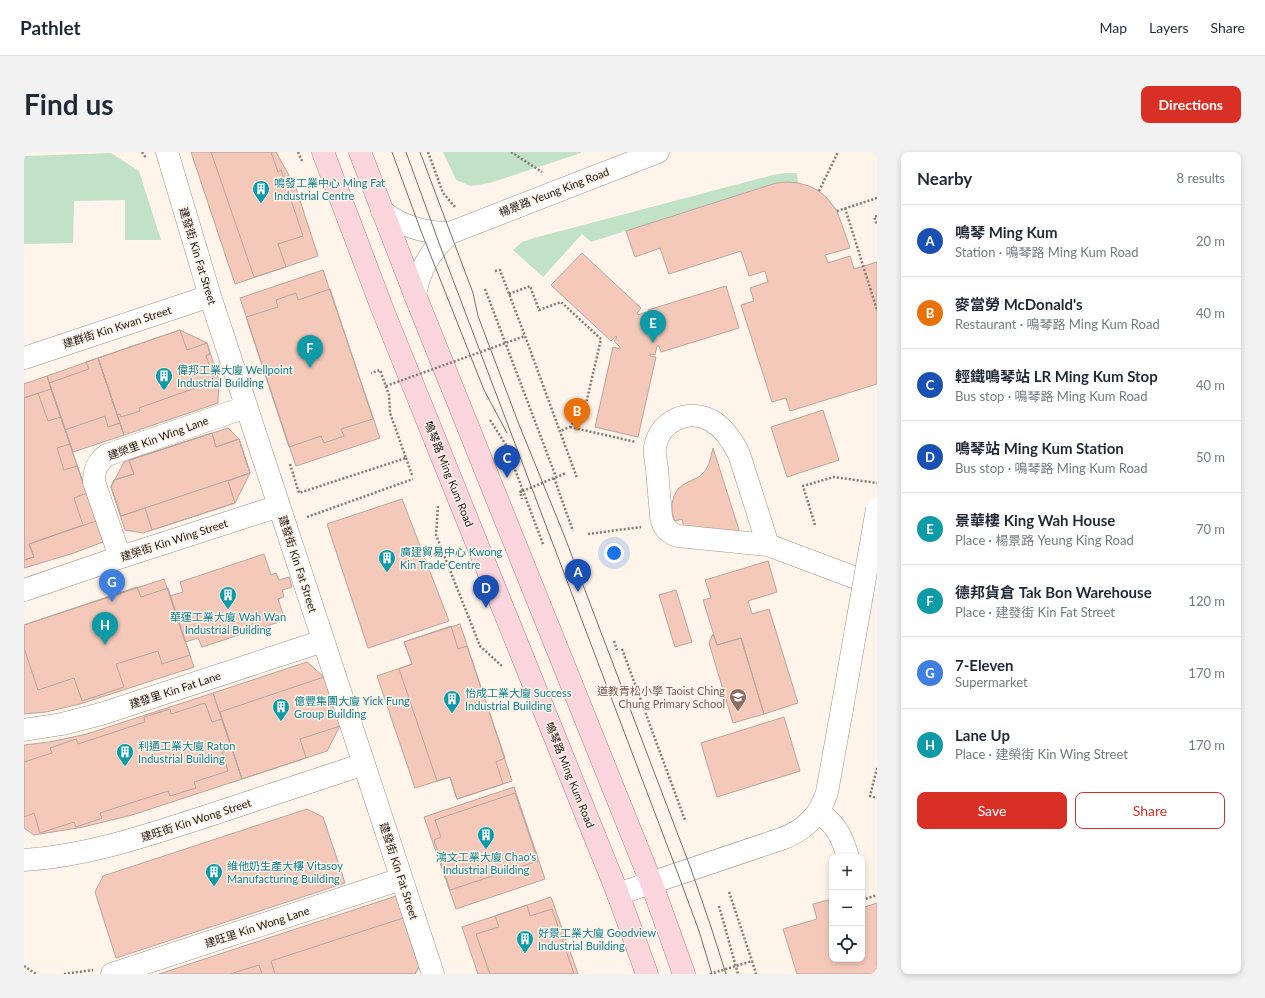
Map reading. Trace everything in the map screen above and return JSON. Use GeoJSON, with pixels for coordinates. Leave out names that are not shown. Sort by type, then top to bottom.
{"type":"FeatureCollection","features":[{"type":"Feature","properties":{"kind":"main road","name":"鳴琴路 Ming Kum Road"},"geometry":{"type":"LineString","coordinates":[[323,152],[382,308],[618,894],[647,974]]}},
{"type":"Feature","properties":{"kind":"main road"},"geometry":{"type":"LineString","coordinates":[[360,152],[415,295],[651,882],[684,974]]}},
{"type":"Feature","properties":{"kind":"street","name":"楊景路 Yeung King Road"},"geometry":{"type":"LineString","coordinates":[[415,295],[416,284],[424,264],[439,243],[450,233],[658,152]]}},
{"type":"Feature","properties":{"kind":"street","name":"建發街 Kin Fat Street"},"geometry":{"type":"LineString","coordinates":[[157,156],[210,296],[433,974]]}},
{"type":"Feature","properties":{"kind":"street","name":"楊景路 Yeung King Road"},"geometry":{"type":"LineString","coordinates":[[382,211],[390,218],[410,227],[435,233],[450,233]]}},
{"type":"Feature","properties":{"kind":"street","name":"建群街 Kin Kwan Street"},"geometry":{"type":"LineString","coordinates":[[24,358],[210,296]]}},
{"type":"Feature","properties":{"kind":"street","name":"建榮里 Kin Wing Lane"},"geometry":{"type":"LineString","coordinates":[[120,557],[94,482],[95,470],[101,460],[107,455],[246,407]]}},
{"type":"Feature","properties":{"kind":"street"},"geometry":{"type":"LineString","coordinates":[[768,545],[739,454],[724,431],[713,422],[702,416],[689,415],[677,418],[666,426],[659,436],[655,448],[662,524],[671,534],[768,545],[864,581]]}},
{"type":"Feature","properties":{"kind":"street","name":"建榮街 Kin Wing Street"},"geometry":{"type":"LineString","coordinates":[[24,590],[120,557],[279,506]]}},
{"type":"Feature","properties":{"kind":"street"},"geometry":{"type":"LineString","coordinates":[[618,894],[794,834],[812,821],[824,802],[827,792],[877,509]]}},
{"type":"Feature","properties":{"kind":"street","name":"建發里 Kin Fat Lane"},"geometry":{"type":"LineString","coordinates":[[24,730],[62,724],[101,714],[323,641]]}},
{"type":"Feature","properties":{"kind":"street","name":"建旺街 Kin Wong Street"},"geometry":{"type":"LineString","coordinates":[[24,860],[56,857],[88,851],[139,838],[364,764]]}},
{"type":"Feature","properties":{"kind":"street"},"geometry":{"type":"LineString","coordinates":[[818,812],[827,818],[839,833],[847,854]]}},
{"type":"Feature","properties":{"kind":"street","name":"建旺里 Kin Wong Lane"},"geometry":{"type":"LineString","coordinates":[[105,971],[401,879]]}},
{"type":"Feature","properties":{"kind":"path"},"geometry":{"type":"LineString","coordinates":[[142,152],[157,156]]}},
{"type":"Feature","properties":{"kind":"path"},"geometry":{"type":"LineString","coordinates":[[428,152],[443,193],[458,209]]}},
{"type":"Feature","properties":{"kind":"path"},"geometry":{"type":"LineString","coordinates":[[511,152],[542,172]]}},
{"type":"Feature","properties":{"kind":"path"},"geometry":{"type":"LineString","coordinates":[[819,191],[838,152]]}},
{"type":"Feature","properties":{"kind":"path"},"geometry":{"type":"LineString","coordinates":[[837,211],[877,198]]}},
{"type":"Feature","properties":{"kind":"path"},"geometry":{"type":"LineString","coordinates":[[845,208],[877,310]]}},
{"type":"Feature","properties":{"kind":"path"},"geometry":{"type":"LineString","coordinates":[[877,216],[874,217],[877,225]]}},
{"type":"Feature","properties":{"kind":"path"},"geometry":{"type":"LineString","coordinates":[[495,271],[500,270],[502,275],[577,478]]}},
{"type":"Feature","properties":{"kind":"path"},"geometry":{"type":"LineString","coordinates":[[509,294],[530,286],[539,310],[561,302],[601,340],[585,408],[570,427],[560,431]]}},
{"type":"Feature","properties":{"kind":"path"},"geometry":{"type":"LineString","coordinates":[[485,289],[574,531]]}},
{"type":"Feature","properties":{"kind":"path"},"geometry":{"type":"LineString","coordinates":[[386,386],[525,336]]}},
{"type":"Feature","properties":{"kind":"path"},"geometry":{"type":"LineString","coordinates":[[382,367],[371,374],[380,370],[389,396],[390,412],[412,475]]}},
{"type":"Feature","properties":{"kind":"path"},"geometry":{"type":"LineString","coordinates":[[486,415],[506,445],[543,544]]}},
{"type":"Feature","properties":{"kind":"path"},"geometry":{"type":"LineString","coordinates":[[570,427],[642,444]]}},
{"type":"Feature","properties":{"kind":"path"},"geometry":{"type":"LineString","coordinates":[[299,493],[406,458]]}},
{"type":"Feature","properties":{"kind":"path"},"geometry":{"type":"LineString","coordinates":[[523,491],[566,473]]}},
{"type":"Feature","properties":{"kind":"path"},"geometry":{"type":"LineString","coordinates":[[816,525],[803,486],[834,477],[877,483]]}},
{"type":"Feature","properties":{"kind":"path"},"geometry":{"type":"LineString","coordinates":[[307,517],[414,479]]}},
{"type":"Feature","properties":{"kind":"path"},"geometry":{"type":"LineString","coordinates":[[588,534],[642,527]]}},
{"type":"Feature","properties":{"kind":"path"},"geometry":{"type":"LineString","coordinates":[[614,641],[618,650]]}},
{"type":"Feature","properties":{"kind":"path"},"geometry":{"type":"LineString","coordinates":[[622,649],[685,820]]}},
{"type":"Feature","properties":{"kind":"path"},"geometry":{"type":"LineString","coordinates":[[877,768],[870,796],[877,798]]}},
{"type":"Feature","properties":{"kind":"path"},"geometry":{"type":"LineString","coordinates":[[729,892],[756,974]]}},
{"type":"Feature","properties":{"kind":"path"},"geometry":{"type":"LineString","coordinates":[[865,899],[877,895]]}},
{"type":"Feature","properties":{"kind":"path"},"geometry":{"type":"LineString","coordinates":[[719,906],[738,974]]}},
{"type":"Feature","properties":{"kind":"path"},"geometry":{"type":"LineString","coordinates":[[710,974],[752,961]]}},
{"type":"Feature","properties":{"kind":"path"},"geometry":{"type":"LineString","coordinates":[[24,966],[36,974]]}},
{"type":"Feature","properties":{"kind":"path"},"geometry":{"type":"LineString","coordinates":[[64,974],[105,971]]}},
{"type":"Feature","properties":{"kind":"green space"},"geometry":{"type":"Polygon","coordinates":[[[443,152],[581,153],[490,183],[471,186],[456,180],[443,152]]]}},
{"type":"Feature","properties":{"kind":"green space"},"geometry":{"type":"Polygon","coordinates":[[[111,153],[139,171],[161,240],[125,240],[125,200],[74,201],[73,243],[24,244],[24,156],[111,153]]]}},
{"type":"Feature","properties":{"kind":"green space"},"geometry":{"type":"Polygon","coordinates":[[[785,173],[797,173],[798,183],[776,183],[591,242],[582,234],[543,277],[513,250],[522,242],[534,238],[785,173]]]}},
{"type":"Feature","properties":{"kind":"building","name":"鳴發工業中心 Ming Fat Industrial Centre"},"geometry":{"type":"Polygon","coordinates":[[[191,152],[276,152],[296,188],[318,256],[235,284],[191,152]]]}},
{"type":"Feature","properties":{"kind":"building","name":"鳴發工業中心 Ming Fat Industrial Centre"},"geometry":{"type":"Polygon","coordinates":[[[211,152],[271,152],[278,172],[281,170],[303,236],[278,244],[286,267],[254,277],[211,152]]]}},
{"type":"Feature","properties":{"kind":"building"},"geometry":{"type":"Polygon","coordinates":[[[787,182],[809,186],[819,191],[827,198],[837,211],[850,248],[825,255],[828,263],[850,256],[854,269],[877,262],[877,384],[790,411],[786,398],[772,402],[741,305],[754,301],[750,288],[768,282],[765,271],[749,276],[741,251],[669,274],[660,248],[635,257],[626,231],[776,183],[787,182]]]}},
{"type":"Feature","properties":{"kind":"building"},"geometry":{"type":"Polygon","coordinates":[[[582,253],[641,308],[637,313],[638,315],[646,312],[648,317],[650,316],[648,310],[726,286],[739,328],[661,352],[659,346],[657,346],[655,355],[650,354],[650,356],[656,357],[638,437],[595,427],[613,347],[620,349],[614,341],[617,337],[616,336],[611,341],[551,285],[582,253]]]}},
{"type":"Feature","properties":{"kind":"building"},"geometry":{"type":"Polygon","coordinates":[[[323,270],[380,438],[296,466],[240,298],[323,270]]]}},
{"type":"Feature","properties":{"kind":"building"},"geometry":{"type":"Polygon","coordinates":[[[330,289],[373,419],[341,429],[344,436],[324,443],[321,436],[289,447],[246,317],[278,307],[276,300],[296,293],[298,300],[330,289]]]}},
{"type":"Feature","properties":{"kind":"building","name":"偉邦工業大廈 Wellpoint Industrial Building"},"geometry":{"type":"Polygon","coordinates":[[[180,330],[207,343],[219,380],[218,403],[124,435],[98,358],[180,330]]]}},
{"type":"Feature","properties":{"kind":"building","name":"偉邦工業大廈 Wellpoint Industrial Building"},"geometry":{"type":"Polygon","coordinates":[[[180,330],[187,350],[207,343],[210,354],[206,356],[215,381],[139,408],[140,411],[121,417],[120,414],[117,415],[98,358],[180,330]]]}},
{"type":"Feature","properties":{"kind":"building"},"geometry":{"type":"Polygon","coordinates":[[[98,358],[124,435],[73,452],[47,376],[98,358]]]}},
{"type":"Feature","properties":{"kind":"building"},"geometry":{"type":"Polygon","coordinates":[[[98,358],[120,423],[108,427],[105,416],[65,430],[49,383],[89,369],[86,362],[98,358]]]}},
{"type":"Feature","properties":{"kind":"building"},"geometry":{"type":"Polygon","coordinates":[[[47,376],[103,542],[74,553],[24,568],[24,384],[47,376]]]}},
{"type":"Feature","properties":{"kind":"building"},"geometry":{"type":"Polygon","coordinates":[[[51,389],[96,521],[29,544],[34,557],[24,560],[24,398],[51,389]]]}},
{"type":"Feature","properties":{"kind":"building"},"geometry":{"type":"Polygon","coordinates":[[[38,393],[48,421],[61,417],[70,444],[57,448],[64,470],[77,466],[87,493],[74,498],[83,525],[29,544],[34,557],[24,560],[24,398],[38,393]]]}},
{"type":"Feature","properties":{"kind":"building"},"geometry":{"type":"Polygon","coordinates":[[[823,410],[839,460],[787,477],[771,427],[823,410]]]}},
{"type":"Feature","properties":{"kind":"building"},"geometry":{"type":"Polygon","coordinates":[[[228,428],[239,439],[250,473],[235,503],[143,533],[125,530],[111,487],[124,462],[228,428]]]}},
{"type":"Feature","properties":{"kind":"building"},"geometry":{"type":"Polygon","coordinates":[[[212,433],[216,447],[239,439],[250,473],[228,481],[235,503],[152,530],[145,508],[121,516],[111,487],[114,480],[134,474],[129,460],[212,433]]]}},
{"type":"Feature","properties":{"kind":"building"},"geometry":{"type":"Polygon","coordinates":[[[212,433],[216,447],[239,439],[250,473],[121,516],[111,487],[114,480],[134,474],[129,460],[212,433]]]}},
{"type":"Feature","properties":{"kind":"building"},"geometry":{"type":"Polygon","coordinates":[[[713,448],[740,533],[684,528],[682,519],[675,521],[672,513],[674,496],[678,489],[684,484],[699,477],[705,471],[709,464],[713,448]]]}},
{"type":"Feature","properties":{"kind":"building","name":"廣建貿易中心 Kwong Kin Trade Centre"},"geometry":{"type":"Polygon","coordinates":[[[402,499],[449,621],[368,648],[327,524],[402,499]]]}},
{"type":"Feature","properties":{"kind":"building","name":"華運工業大廈 Wah Wan Industrial Building"},"geometry":{"type":"Polygon","coordinates":[[[264,554],[271,575],[276,573],[279,580],[289,577],[292,587],[282,590],[284,597],[278,599],[285,620],[202,647],[198,638],[185,642],[170,596],[183,592],[180,582],[264,554]]]}},
{"type":"Feature","properties":{"kind":"building"},"geometry":{"type":"Polygon","coordinates":[[[768,561],[777,592],[748,601],[752,614],[769,609],[798,703],[764,714],[741,638],[717,645],[703,600],[711,598],[705,580],[768,561]]]}},
{"type":"Feature","properties":{"kind":"building"},"geometry":{"type":"Polygon","coordinates":[[[164,579],[194,667],[80,704],[46,712],[24,714],[24,625],[164,579]]]}},
{"type":"Feature","properties":{"kind":"building"},"geometry":{"type":"Polygon","coordinates":[[[137,587],[141,597],[168,588],[190,655],[162,664],[158,651],[116,664],[124,687],[82,701],[74,678],[38,690],[24,648],[24,625],[137,587]]]}},
{"type":"Feature","properties":{"kind":"building"},"geometry":{"type":"Polygon","coordinates":[[[676,590],[692,642],[675,647],[659,595],[676,590]]]}},
{"type":"Feature","properties":{"kind":"building","name":"怡成工業大廈 Success Industrial Building"},"geometry":{"type":"Polygon","coordinates":[[[460,624],[512,781],[457,799],[450,777],[415,788],[377,676],[412,664],[404,642],[460,624]]]}},
{"type":"Feature","properties":{"kind":"building","name":"怡成工業大廈 Success Industrial Building"},"geometry":{"type":"Polygon","coordinates":[[[451,626],[458,649],[467,646],[505,758],[496,762],[503,784],[457,799],[450,777],[437,781],[399,669],[412,664],[404,642],[451,626]]]}},
{"type":"Feature","properties":{"kind":"building"},"geometry":{"type":"Polygon","coordinates":[[[713,634],[717,645],[741,638],[764,714],[733,723],[709,643],[713,634]]]}},
{"type":"Feature","properties":{"kind":"building","name":"億豐集團大廈 Yick Fung Group Building"},"geometry":{"type":"Polygon","coordinates":[[[307,662],[324,677],[340,726],[327,751],[242,779],[213,693],[307,662]]]}},
{"type":"Feature","properties":{"kind":"building","name":"億豐集團大廈 Yick Fung Group Building"},"geometry":{"type":"Polygon","coordinates":[[[324,677],[340,726],[300,739],[306,758],[242,779],[220,712],[324,677]]]}},
{"type":"Feature","properties":{"kind":"building","name":"利通工業大廈 Raton Industrial Building"},"geometry":{"type":"Polygon","coordinates":[[[213,693],[242,779],[132,815],[83,827],[34,835],[24,828],[24,745],[50,742],[87,734],[213,693]]]}},
{"type":"Feature","properties":{"kind":"building","name":"利通工業大廈 Raton Industrial Building"},"geometry":{"type":"Polygon","coordinates":[[[205,703],[212,722],[222,719],[232,748],[222,752],[228,771],[194,782],[196,788],[170,796],[168,791],[100,813],[102,818],[76,827],[74,822],[40,833],[34,813],[24,817],[24,762],[52,753],[50,748],[76,739],[78,744],[145,722],[144,717],[170,709],[171,714],[205,703]]]}},
{"type":"Feature","properties":{"kind":"building"},"geometry":{"type":"Polygon","coordinates":[[[784,717],[800,771],[717,797],[701,743],[784,717]]]}},
{"type":"Feature","properties":{"kind":"building","name":"鴻文工業大廈 Chao's Industrial Building"},"geometry":{"type":"Polygon","coordinates":[[[514,787],[545,879],[456,909],[424,817],[514,787]]]}},
{"type":"Feature","properties":{"kind":"building","name":"鴻文工業大廈 Chao's Industrial Building"},"geometry":{"type":"Polygon","coordinates":[[[515,793],[538,861],[450,890],[434,840],[441,837],[435,820],[515,793]]]}},
{"type":"Feature","properties":{"kind":"building","name":"維他奶生產大樓 Vitasoy Manufacturing Building"},"geometry":{"type":"Polygon","coordinates":[[[307,809],[323,817],[345,883],[116,958],[95,892],[103,876],[307,809]]]}},
{"type":"Feature","properties":{"kind":"building"},"geometry":{"type":"Polygon","coordinates":[[[396,896],[419,967],[415,974],[159,974],[396,896]]]}},
{"type":"Feature","properties":{"kind":"building","name":"好景工業大廈 Goodview Industrial Building"},"geometry":{"type":"Polygon","coordinates":[[[551,897],[578,974],[478,974],[462,927],[551,897]]]}},
{"type":"Feature","properties":{"kind":"building"},"geometry":{"type":"Polygon","coordinates":[[[829,900],[829,962],[865,962],[865,907],[877,903],[877,974],[797,974],[783,929],[817,919],[813,904],[829,900]]]}},
{"type":"Feature","properties":{"kind":"building","name":"好景工業大廈 Goodview Industrial Building"},"geometry":{"type":"Polygon","coordinates":[[[527,905],[530,916],[552,909],[574,974],[490,974],[476,934],[499,927],[495,916],[527,905]]]}},
{"type":"Feature","properties":{"kind":"building"},"geometry":{"type":"Polygon","coordinates":[[[403,918],[419,967],[415,974],[275,974],[271,961],[403,918]]]}},
{"type":"Feature","properties":{"kind":"building"},"geometry":{"type":"Polygon","coordinates":[[[259,965],[262,974],[230,974],[259,965]]]}},
{"type":"Feature","properties":{"kind":"tram line"},"geometry":{"type":"LineString","coordinates":[[392,152],[421,231],[484,390],[507,433]]}},
{"type":"Feature","properties":{"kind":"tram line"},"geometry":{"type":"LineString","coordinates":[[406,152],[439,243],[678,874],[699,931],[712,974]]}},
{"type":"Feature","properties":{"kind":"tram line"},"geometry":{"type":"LineString","coordinates":[[420,152],[473,293],[478,316],[518,422],[564,535],[691,869],[726,974]]}},
{"type":"Feature","properties":{"kind":"place","name":"鳴發工業中心 Ming Fat Industrial Centre"},"geometry":{"type":"Point","coordinates":[261,204]}},
{"type":"Feature","properties":{"kind":"place","name":"景華樓 King Wah House"},"geometry":{"type":"Point","coordinates":[653,343]}},
{"type":"Feature","properties":{"kind":"place","name":"德邦貨倉 Tak Bon Warehouse"},"geometry":{"type":"Point","coordinates":[310,368]}},
{"type":"Feature","properties":{"kind":"place","name":"偉邦工業大廈 Wellpoint Industrial Building"},"geometry":{"type":"Point","coordinates":[164,391]}},
{"type":"Feature","properties":{"kind":"place","name":"麥當勞 McDonald's"},"geometry":{"type":"Point","coordinates":[577,431]}},
{"type":"Feature","properties":{"kind":"place","name":"輕鐵鳴琴站 LR Ming Kum Stop"},"geometry":{"type":"Point","coordinates":[507,478]}},
{"type":"Feature","properties":{"kind":"place","name":"廣建貿易中心 Kwong Kin Trade Centre"},"geometry":{"type":"Point","coordinates":[387,573]}},
{"type":"Feature","properties":{"kind":"place","name":"鳴琴 Ming Kum"},"geometry":{"type":"Point","coordinates":[578,592]}},
{"type":"Feature","properties":{"kind":"place","name":"7-Eleven"},"geometry":{"type":"Point","coordinates":[112,602]}},
{"type":"Feature","properties":{"kind":"place","name":"鳴琴站 Ming Kum Station"},"geometry":{"type":"Point","coordinates":[486,608]}},
{"type":"Feature","properties":{"kind":"place","name":"華運工業大廈 Wah Wan Industrial Building"},"geometry":{"type":"Point","coordinates":[228,610]}},
{"type":"Feature","properties":{"kind":"place","name":"Lane Up"},"geometry":{"type":"Point","coordinates":[105,645]}},
{"type":"Feature","properties":{"kind":"place","name":"道教青松小學 Taoist Ching Chung Primary School"},"geometry":{"type":"Point","coordinates":[738,712]}},
{"type":"Feature","properties":{"kind":"place","name":"怡成工業大廈 Success Industrial Building"},"geometry":{"type":"Point","coordinates":[452,714]}},
{"type":"Feature","properties":{"kind":"place","name":"億豐集團大廈 Yick Fung Group Building"},"geometry":{"type":"Point","coordinates":[281,722]}},
{"type":"Feature","properties":{"kind":"place","name":"利通工業大廈 Raton Industrial Building"},"geometry":{"type":"Point","coordinates":[125,767]}},
{"type":"Feature","properties":{"kind":"place","name":"鴻文工業大廈 Chao's Industrial Building"},"geometry":{"type":"Point","coordinates":[486,850]}},
{"type":"Feature","properties":{"kind":"place","name":"維他奶生產大樓 Vitasoy Manufacturing Building"},"geometry":{"type":"Point","coordinates":[214,887]}},
{"type":"Feature","properties":{"kind":"place","name":"好景工業大廈 Goodview Industrial Building"},"geometry":{"type":"Point","coordinates":[525,954]}}]}
